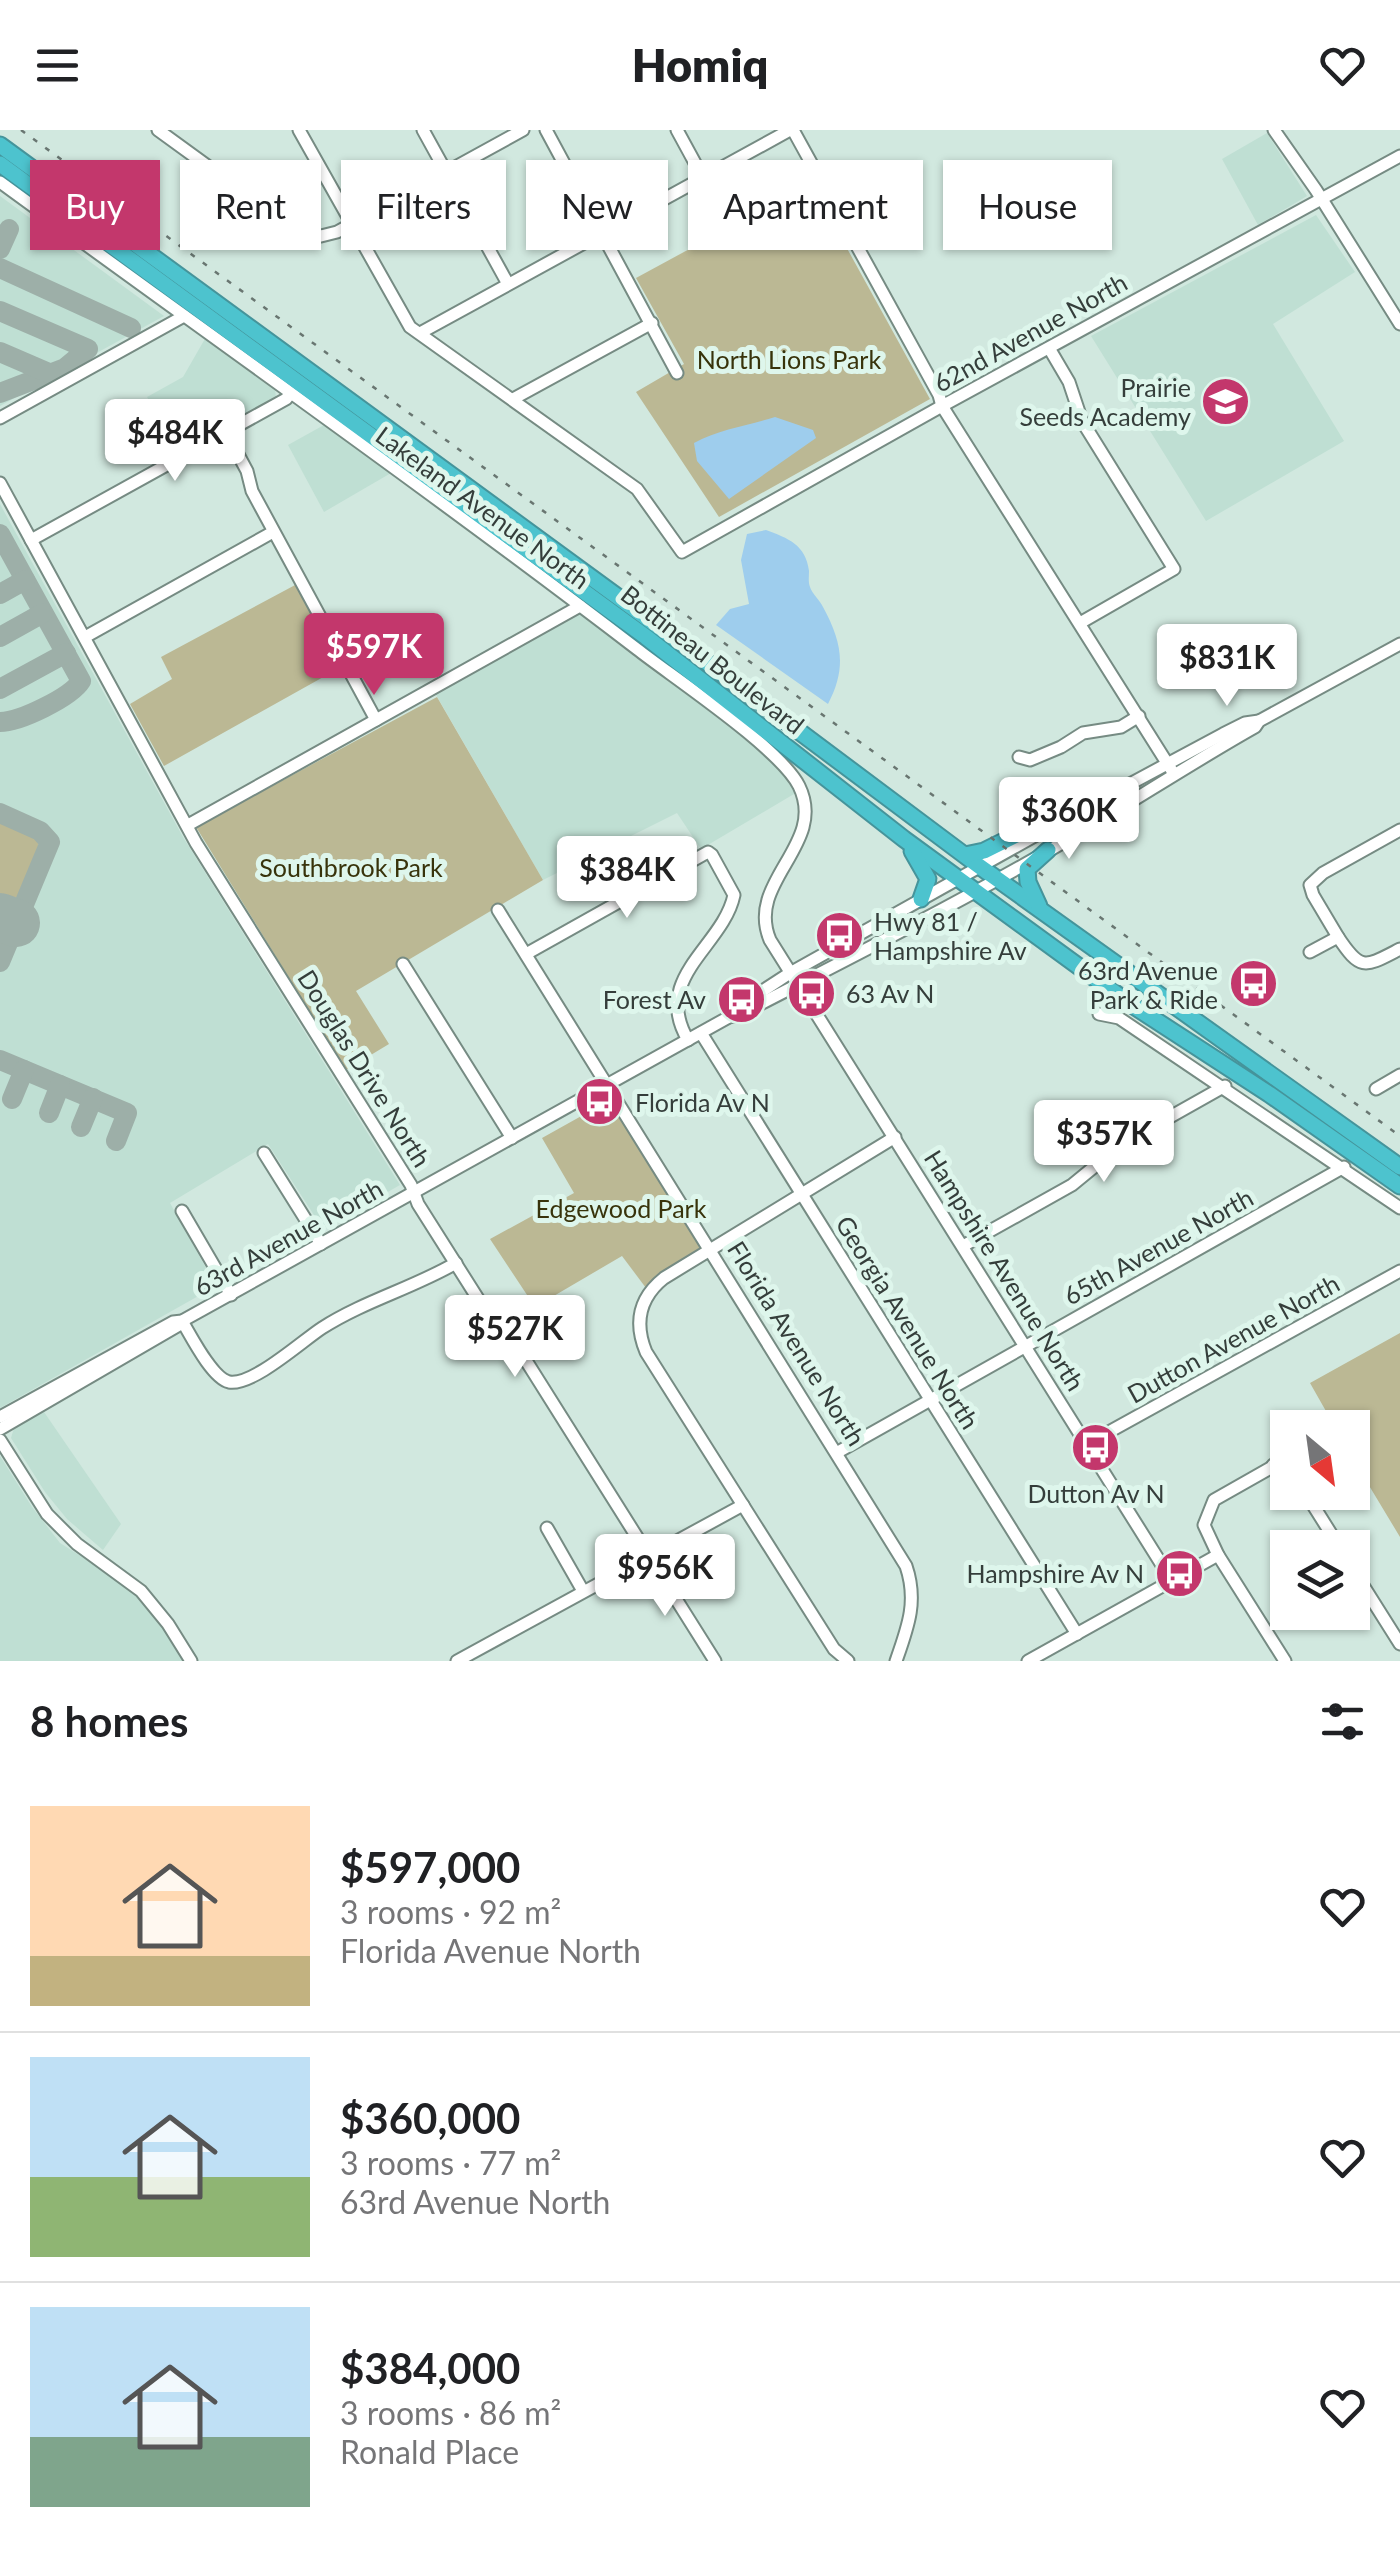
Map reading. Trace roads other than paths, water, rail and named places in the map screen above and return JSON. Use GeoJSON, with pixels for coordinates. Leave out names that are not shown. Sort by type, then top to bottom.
{"type":"FeatureCollection","features":[{"type":"Feature","properties":{"kind":"highway","name":"Bottineau Boulevard"},"geometry":{"type":"LineString","coordinates":[[0,145],[979,866],[1400,1167]]}},
{"type":"Feature","properties":{"kind":"highway","name":"Bottineau Boulevard"},"geometry":{"type":"LineString","coordinates":[[0,164],[646,637],[904,840],[1126,1001],[1400,1186]]}},
{"type":"Feature","properties":{"kind":"highway"},"geometry":{"type":"LineString","coordinates":[[965,855],[984,851],[1076,805],[1108,796]]}},
{"type":"Feature","properties":{"kind":"highway"},"geometry":{"type":"LineString","coordinates":[[904,840],[927,874],[927,889],[921,899]]}},
{"type":"Feature","properties":{"kind":"highway"},"geometry":{"type":"LineString","coordinates":[[1041,910],[1028,882],[1027,869],[1048,850]]}},
{"type":"Feature","properties":{"kind":"street"},"geometry":{"type":"LineString","coordinates":[[158,130],[297,231],[321,236],[341,228]]}},
{"type":"Feature","properties":{"kind":"street"},"geometry":{"type":"LineString","coordinates":[[299,130],[341,208]]}},
{"type":"Feature","properties":{"kind":"street"},"geometry":{"type":"LineString","coordinates":[[423,130],[439,160]]}},
{"type":"Feature","properties":{"kind":"street"},"geometry":{"type":"LineString","coordinates":[[468,160],[523,130]]}},
{"type":"Feature","properties":{"kind":"street"},"geometry":{"type":"LineString","coordinates":[[546,130],[562,160]]}},
{"type":"Feature","properties":{"kind":"street"},"geometry":{"type":"LineString","coordinates":[[677,130],[693,160]]}},
{"type":"Feature","properties":{"kind":"street"},"geometry":{"type":"LineString","coordinates":[[736,160],[791,130],[942,406],[1171,769]]}},
{"type":"Feature","properties":{"kind":"street"},"geometry":{"type":"LineString","coordinates":[[1274,130],[1400,324]]}},
{"type":"Feature","properties":{"kind":"street","name":"62nd Avenue North"},"geometry":{"type":"LineString","coordinates":[[513,400],[637,490],[682,552],[1400,156]]}},
{"type":"Feature","properties":{"kind":"street","name":"Lakeland Avenue North"},"geometry":{"type":"LineString","coordinates":[[0,182],[580,606],[728,718],[782,765],[797,782],[806,809],[803,832],[772,885],[764,912],[767,934],[797,985]]}},
{"type":"Feature","properties":{"kind":"street"},"geometry":{"type":"LineString","coordinates":[[365,250],[410,327],[513,400],[652,323]]}},
{"type":"Feature","properties":{"kind":"street"},"geometry":{"type":"LineString","coordinates":[[489,250],[508,284]]}},
{"type":"Feature","properties":{"kind":"street"},"geometry":{"type":"LineString","coordinates":[[420,332],[569,250]]}},
{"type":"Feature","properties":{"kind":"street"},"geometry":{"type":"LineString","coordinates":[[612,250],[678,373]]}},
{"type":"Feature","properties":{"kind":"street"},"geometry":{"type":"LineString","coordinates":[[0,418],[184,316]]}},
{"type":"Feature","properties":{"kind":"street"},"geometry":{"type":"LineString","coordinates":[[1048,348],[1068,382],[1082,422],[1174,569],[1080,623]]}},
{"type":"Feature","properties":{"kind":"street"},"geometry":{"type":"LineString","coordinates":[[32,540],[290,394]]}},
{"type":"Feature","properties":{"kind":"street"},"geometry":{"type":"LineString","coordinates":[[226,432],[274,532],[376,720]]}},
{"type":"Feature","properties":{"kind":"street","name":"Douglas Drive North"},"geometry":{"type":"LineString","coordinates":[[0,483],[188,825],[418,1204],[494,1324],[525,1359],[716,1661]]}},
{"type":"Feature","properties":{"kind":"street"},"geometry":{"type":"LineString","coordinates":[[85,637],[274,532]]}},
{"type":"Feature","properties":{"kind":"street"},"geometry":{"type":"LineString","coordinates":[[188,825],[580,606]]}},
{"type":"Feature","properties":{"kind":"street","name":"63rd Avenue North"},"geometry":{"type":"LineString","coordinates":[[0,1429],[174,1330],[182,1321],[729,1017],[797,985],[1048,850],[1245,723],[1259,721],[1400,644]]}},
{"type":"Feature","properties":{"kind":"street"},"geometry":{"type":"LineString","coordinates":[[1019,757],[1030,760],[1083,733],[1121,727],[1138,716]]}},
{"type":"Feature","properties":{"kind":"street","name":"63rd Avenue North"},"geometry":{"type":"LineString","coordinates":[[729,1017],[734,1009],[790,973],[979,866],[1108,796],[1171,769]]}},
{"type":"Feature","properties":{"kind":"street"},"geometry":{"type":"LineString","coordinates":[[1400,830],[1310,884],[1338,937],[1362,965],[1400,950]]}},
{"type":"Feature","properties":{"kind":"street"},"geometry":{"type":"LineString","coordinates":[[526,954],[708,852],[712,854],[734,895],[684,978],[678,1013],[688,1040]]}},
{"type":"Feature","properties":{"kind":"street","name":"Florida Avenue North"},"geometry":{"type":"LineString","coordinates":[[498,910],[898,1552],[911,1581],[912,1612],[896,1661]]}},
{"type":"Feature","properties":{"kind":"street"},"geometry":{"type":"LineString","coordinates":[[1310,952],[1338,937]]}},
{"type":"Feature","properties":{"kind":"street"},"geometry":{"type":"LineString","coordinates":[[404,964],[512,1138]]}},
{"type":"Feature","properties":{"kind":"street","name":"Hampshire Avenue North"},"geometry":{"type":"LineString","coordinates":[[797,985],[1172,1581]]}},
{"type":"Feature","properties":{"kind":"street"},"geometry":{"type":"LineString","coordinates":[[1099,1014],[1119,1018],[1400,1208]]}},
{"type":"Feature","properties":{"kind":"street","name":"Georgia Avenue North"},"geometry":{"type":"LineString","coordinates":[[701,1033],[1077,1634]]}},
{"type":"Feature","properties":{"kind":"street"},"geometry":{"type":"LineString","coordinates":[[1376,1089],[1400,1075]]}},
{"type":"Feature","properties":{"kind":"street"},"geometry":{"type":"LineString","coordinates":[[962,1246],[1072,1185],[1122,1144],[1224,1086]]}},
{"type":"Feature","properties":{"kind":"street"},"geometry":{"type":"LineString","coordinates":[[848,1661],[834,1649],[646,1352],[639,1329],[642,1306],[654,1286],[895,1137]]}},
{"type":"Feature","properties":{"kind":"street"},"geometry":{"type":"LineString","coordinates":[[264,1153],[321,1244]]}},
{"type":"Feature","properties":{"kind":"street","name":"65th Avenue North"},"geometry":{"type":"LineString","coordinates":[[838,1452],[1344,1167]]}},
{"type":"Feature","properties":{"kind":"street"},"geometry":{"type":"LineString","coordinates":[[182,1210],[230,1294]]}},
{"type":"Feature","properties":{"kind":"street"},"geometry":{"type":"LineString","coordinates":[[182,1321],[213,1370],[224,1380],[235,1382],[266,1368],[346,1315],[456,1264]]}},
{"type":"Feature","properties":{"kind":"street","name":"Dutton Avenue North"},"geometry":{"type":"LineString","coordinates":[[1087,1444],[1400,1271]]}},
{"type":"Feature","properties":{"kind":"street","name":"63rd Avenue North"},"geometry":{"type":"LineString","coordinates":[[0,1417],[121,1349],[182,1321]]}},
{"type":"Feature","properties":{"kind":"street"},"geometry":{"type":"LineString","coordinates":[[0,1440],[47,1514],[77,1544],[141,1591],[192,1661]]}},
{"type":"Feature","properties":{"kind":"street"},"geometry":{"type":"LineString","coordinates":[[1270,1467],[1222,1494],[1209,1507],[1204,1525],[1218,1555],[1285,1661]]}},
{"type":"Feature","properties":{"kind":"street"},"geometry":{"type":"LineString","coordinates":[[456,1661],[744,1505]]}},
{"type":"Feature","properties":{"kind":"street"},"geometry":{"type":"LineString","coordinates":[[547,1528],[584,1591]]}},
{"type":"Feature","properties":{"kind":"street"},"geometry":{"type":"LineString","coordinates":[[1028,1661],[1218,1555]]}},
{"type":"Feature","properties":{"kind":"street"},"geometry":{"type":"LineString","coordinates":[[1370,1595],[1398,1636]]}},
{"type":"Feature","properties":{"kind":"water"},"geometry":{"type":"Polygon","coordinates":[[[775,417],[813,430],[816,438],[729,499],[697,461],[694,443],[775,417]]]}},
{"type":"Feature","properties":{"kind":"water"},"geometry":{"type":"Polygon","coordinates":[[[766,530],[788,540],[804,555],[811,590],[834,632],[840,667],[828,704],[716,625],[730,609],[749,604],[741,560],[747,534],[766,530]]]}},
{"type":"Feature","properties":{"kind":"railway"},"geometry":{"type":"LineString","coordinates":[[21,130],[1400,1136]]}},
{"type":"Feature","properties":{"kind":"place","name":"Prairie Seeds Academy"},"geometry":{"type":"Point","coordinates":[1226,401]}},
{"type":"Feature","properties":{"kind":"place","name":"Hwy 81 / Hampshire Av"},"geometry":{"type":"Point","coordinates":[839,935]}},
{"type":"Feature","properties":{"kind":"place","name":"63rd Avenue Park & Ride"},"geometry":{"type":"Point","coordinates":[1253,984]}},
{"type":"Feature","properties":{"kind":"place","name":"63 Av N"},"geometry":{"type":"Point","coordinates":[811,993]}},
{"type":"Feature","properties":{"kind":"place","name":"Forest Av"},"geometry":{"type":"Point","coordinates":[741,999]}},
{"type":"Feature","properties":{"kind":"place","name":"Florida Av N"},"geometry":{"type":"Point","coordinates":[600,1102]}},
{"type":"Feature","properties":{"kind":"place","name":"Dutton Av N"},"geometry":{"type":"Point","coordinates":[1096,1447]}},
{"type":"Feature","properties":{"kind":"place","name":"Hampshire Av N"},"geometry":{"type":"Point","coordinates":[1179,1573]}},
{"type":"Feature","properties":{"kind":"park label","name":"North Lions Park"},"geometry":{"type":"Point","coordinates":[789,359]}},
{"type":"Feature","properties":{"kind":"park label","name":"Southbrook Park"},"geometry":{"type":"Point","coordinates":[351,867]}},
{"type":"Feature","properties":{"kind":"park label","name":"Edgewood Park"},"geometry":{"type":"Point","coordinates":[621,1208]}}]}
